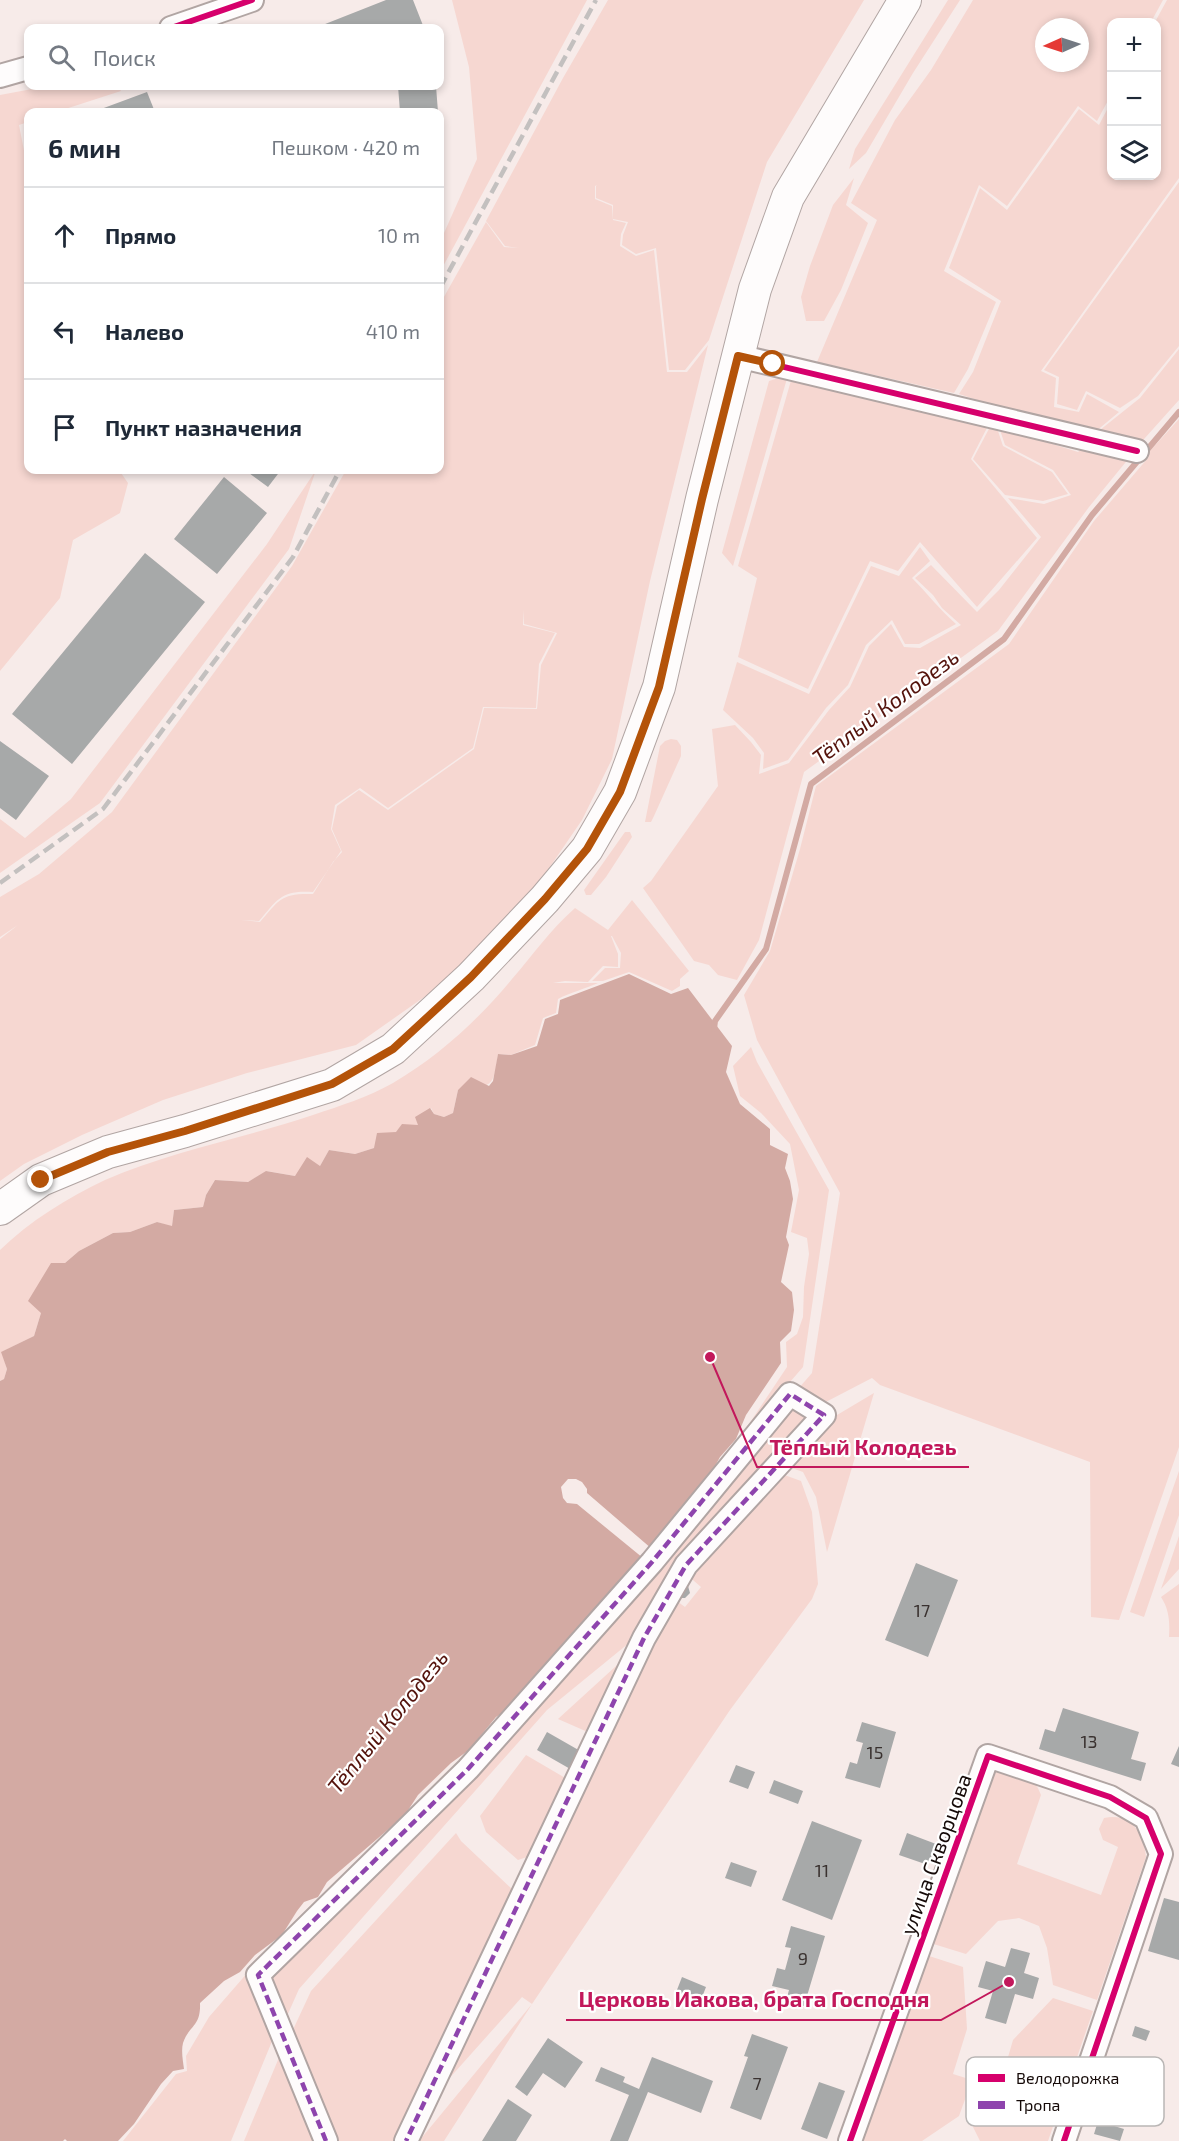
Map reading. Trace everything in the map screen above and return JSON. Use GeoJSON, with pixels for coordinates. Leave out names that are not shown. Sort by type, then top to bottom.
{"type":"FeatureCollection","features":[{"type":"Feature","properties":{"kind":"main road"},"geometry":{"type":"LineString","coordinates":[[0,1209],[41,1180],[108,1152],[185,1131],[332,1084],[393,1049],[471,977],[545,899],[587,849],[620,792],[659,687],[702,499],[755,289],[789,197],[905,0]]}},
{"type":"Feature","properties":{"kind":"street"},"geometry":{"type":"LineString","coordinates":[[183,24],[252,0]]}},
{"type":"Feature","properties":{"kind":"street"},"geometry":{"type":"LineString","coordinates":[[0,76],[24,69]]}},
{"type":"Feature","properties":{"kind":"street"},"geometry":{"type":"LineString","coordinates":[[738,356],[1137,451]]}},
{"type":"Feature","properties":{"kind":"street"},"geometry":{"type":"LineString","coordinates":[[326,2141],[258,1975],[468,1769],[652,1562],[790,1394],[824,1415],[686,1565],[644,1638],[405,2141]]}},
{"type":"Feature","properties":{"kind":"street","name":"улица Скворцова"},"geometry":{"type":"LineString","coordinates":[[850,2141],[988,1756],[1110,1797],[1146,1818],[1161,1854],[1092,2057]]}},
{"type":"Feature","properties":{"kind":"street","name":"улица Скворцова"},"geometry":{"type":"LineString","coordinates":[[1064,2141],[1069,2126]]}},
{"type":"Feature","properties":{"kind":"shaded area"},"geometry":{"type":"Polygon","coordinates":[[[452,0],[587,0],[444,265],[444,233],[477,159],[469,67],[452,0]]]}},
{"type":"Feature","properties":{"kind":"shaded area"},"geometry":{"type":"Polygon","coordinates":[[[608,0],[864,0],[767,162],[709,340],[685,370],[669,370],[656,248],[636,254],[622,245],[628,222],[613,219],[613,205],[596,198],[597,185],[595,186],[595,199],[612,206],[613,220],[626,223],[621,234],[620,246],[636,256],[654,250],[667,372],[687,372],[708,345],[650,581],[612,759],[582,820],[519,912],[437,988],[356,1045],[247,1073],[163,1100],[82,1135],[24,1164],[0,1181],[0,939],[18,925],[0,937],[0,897],[39,874],[112,812],[292,566],[344,474],[444,474],[444,297],[486,222],[504,247],[519,248],[505,246],[486,221],[608,0]],[[524,610],[523,625],[555,633],[539,664],[536,708],[483,707],[473,748],[388,808],[360,788],[335,805],[331,829],[341,851],[335,860],[342,852],[332,829],[337,806],[359,790],[388,810],[474,749],[484,708],[537,709],[541,665],[557,633],[524,624],[524,610]],[[328,870],[313,892],[287,894],[259,921],[241,920],[260,922],[282,899],[313,894],[328,870]]]}},
{"type":"Feature","properties":{"kind":"shaded area"},"geometry":{"type":"Polygon","coordinates":[[[948,0],[960,0],[913,73],[866,153],[849,169],[855,149],[948,0]]]}},
{"type":"Feature","properties":{"kind":"shaded area"},"geometry":{"type":"Polygon","coordinates":[[[973,0],[1163,0],[1153,18],[1107,18],[1107,102],[1097,121],[1078,106],[1007,206],[979,185],[944,271],[996,302],[968,369],[954,393],[817,362],[877,220],[851,203],[895,120],[931,70],[973,0]]]}},
{"type":"Feature","properties":{"kind":"shaded area"},"geometry":{"type":"Polygon","coordinates":[[[1167,0],[1179,0],[1179,178],[1041,371],[1056,378],[1054,407],[1079,412],[1087,394],[1119,412],[1089,437],[959,394],[973,372],[1001,301],[949,268],[980,188],[1007,210],[1079,109],[1099,125],[1107,110],[1107,180],[1161,180],[1161,18],[1157,18],[1167,0]]]}},
{"type":"Feature","properties":{"kind":"shaded area"},"geometry":{"type":"Polygon","coordinates":[[[27,90],[121,91],[68,108],[24,108],[24,123],[19,125],[24,151],[24,474],[122,474],[128,483],[120,513],[73,540],[60,598],[0,671],[0,95],[27,90]]]}},
{"type":"Feature","properties":{"kind":"shaded area"},"geometry":{"type":"Polygon","coordinates":[[[854,178],[846,205],[868,223],[841,290],[824,321],[806,321],[801,297],[810,266],[833,205],[854,178]]]}},
{"type":"Feature","properties":{"kind":"shaded area"},"geometry":{"type":"Polygon","coordinates":[[[1179,182],[1179,346],[1138,396],[1120,408],[1086,391],[1077,410],[1057,404],[1059,377],[1044,370],[1179,182]]]}},
{"type":"Feature","properties":{"kind":"shaded area"},"geometry":{"type":"Polygon","coordinates":[[[1179,349],[1179,400],[1136,448],[1090,438],[1140,398],[1179,349]]]}},
{"type":"Feature","properties":{"kind":"shaded area"},"geometry":{"type":"Polygon","coordinates":[[[788,375],[733,566],[722,553],[769,381],[788,375]]]}},
{"type":"Feature","properties":{"kind":"shaded area"},"geometry":{"type":"Polygon","coordinates":[[[792,377],[989,424],[971,459],[1037,538],[977,607],[920,542],[898,571],[870,561],[808,689],[738,657],[757,578],[738,566],[792,377]]]}},
{"type":"Feature","properties":{"kind":"shaded area"},"geometry":{"type":"Polygon","coordinates":[[[1179,419],[1179,1447],[1119,1620],[1091,1617],[1090,1462],[880,1385],[872,1378],[820,1405],[798,1389],[812,1373],[840,1193],[757,1040],[744,995],[770,951],[816,786],[1009,644],[1094,521],[1148,458],[1149,452],[1179,419]]]}},
{"type":"Feature","properties":{"kind":"shaded area"},"geometry":{"type":"Polygon","coordinates":[[[991,425],[997,428],[1003,446],[1052,472],[1068,494],[1043,501],[1005,495],[973,459],[991,425]]]}},
{"type":"Feature","properties":{"kind":"shaded area"},"geometry":{"type":"Polygon","coordinates":[[[999,427],[1078,452],[1089,443],[1134,452],[1089,507],[998,631],[804,772],[759,940],[737,980],[718,975],[709,965],[694,961],[643,888],[651,881],[718,786],[712,729],[735,725],[761,755],[759,774],[789,763],[829,710],[850,687],[869,646],[891,624],[904,647],[920,648],[961,625],[915,578],[931,565],[977,612],[999,590],[1041,537],[1008,498],[1044,504],[1071,495],[1053,470],[1005,445],[999,427]]]}},
{"type":"Feature","properties":{"kind":"shaded area"},"geometry":{"type":"Polygon","coordinates":[[[315,474],[289,549],[100,803],[0,873],[0,819],[25,838],[71,799],[267,544],[315,474]]]}},
{"type":"Feature","properties":{"kind":"shaded area"},"geometry":{"type":"Polygon","coordinates":[[[920,547],[930,561],[912,578],[956,624],[919,644],[905,644],[892,620],[866,645],[848,685],[826,708],[788,760],[763,769],[764,753],[753,738],[723,710],[737,662],[809,694],[871,566],[899,576],[920,547]]]}},
{"type":"Feature","properties":{"kind":"shaded area"},"geometry":{"type":"Polygon","coordinates":[[[671,739],[677,740],[681,746],[681,756],[651,822],[645,822],[660,746],[671,739]]]}},
{"type":"Feature","properties":{"kind":"shaded area"},"geometry":{"type":"Polygon","coordinates":[[[625,832],[630,832],[632,837],[606,877],[591,895],[586,895],[584,890],[625,832]]]}},
{"type":"Feature","properties":{"kind":"shaded area"},"geometry":{"type":"Polygon","coordinates":[[[632,900],[689,971],[680,979],[680,986],[672,991],[629,972],[603,981],[592,981],[605,968],[620,968],[621,953],[611,936],[618,954],[618,967],[603,966],[588,982],[553,983],[598,983],[558,999],[556,1013],[543,1018],[535,1045],[511,1055],[498,1054],[494,1074],[489,1084],[458,1090],[453,1113],[444,1117],[434,1114],[431,1108],[418,1125],[396,1132],[374,1148],[355,1154],[329,1150],[320,1166],[295,1176],[267,1171],[248,1182],[215,1180],[206,1195],[203,1207],[174,1210],[172,1227],[157,1222],[130,1232],[113,1233],[79,1251],[65,1263],[41,1313],[34,1336],[2,1352],[7,1369],[4,1379],[0,1381],[0,1250],[24,1229],[77,1194],[130,1170],[344,1105],[393,1083],[442,1049],[472,1023],[557,925],[575,908],[608,930],[632,900]]]}},
{"type":"Feature","properties":{"kind":"shaded area"},"geometry":{"type":"Polygon","coordinates":[[[751,1047],[757,1062],[829,1190],[803,1367],[752,1435],[741,1436],[787,1367],[786,1342],[797,1334],[803,1317],[804,1287],[809,1254],[807,1238],[791,1232],[799,1190],[790,1144],[761,1113],[740,1096],[733,1066],[751,1047]]]}},
{"type":"Feature","properties":{"kind":"shaded area"},"geometry":{"type":"Polygon","coordinates":[[[874,1393],[827,1552],[816,1497],[803,1472],[786,1466],[832,1418],[874,1393]]]}},
{"type":"Feature","properties":{"kind":"shaded area"},"geometry":{"type":"Polygon","coordinates":[[[788,1401],[814,1416],[649,1604],[640,1629],[629,1643],[547,1710],[299,1989],[283,2025],[263,1976],[452,1795],[788,1401]]]}},
{"type":"Feature","properties":{"kind":"shaded area"},"geometry":{"type":"Polygon","coordinates":[[[1179,1471],[1179,1515],[1144,1617],[1130,1612],[1179,1471]]]}},
{"type":"Feature","properties":{"kind":"shaded area"},"geometry":{"type":"Polygon","coordinates":[[[779,1473],[801,1481],[812,1512],[818,1584],[812,1599],[730,1710],[532,2004],[522,1997],[438,2091],[674,1599],[685,1607],[701,1587],[686,1574],[779,1473]]]}},
{"type":"Feature","properties":{"kind":"shaded area"},"geometry":{"type":"Polygon","coordinates":[[[1179,1536],[1179,1569],[1161,1589],[1179,1536]]]}},
{"type":"Feature","properties":{"kind":"shaded area"},"geometry":{"type":"Polygon","coordinates":[[[1179,1584],[1179,1637],[1169,1637],[1166,1606],[1161,1597],[1179,1584]]]}},
{"type":"Feature","properties":{"kind":"shaded area"},"geometry":{"type":"Polygon","coordinates":[[[627,1656],[590,1733],[558,1719],[627,1656]]]}},
{"type":"Feature","properties":{"kind":"shaded area"},"geometry":{"type":"Polygon","coordinates":[[[526,1755],[567,1779],[530,1856],[518,1860],[486,1832],[480,1816],[526,1755]]]}},
{"type":"Feature","properties":{"kind":"shaded area"},"geometry":{"type":"Polygon","coordinates":[[[1003,1768],[1030,1779],[1041,1795],[1017,1864],[1101,1895],[1118,1847],[1103,1840],[1099,1829],[1104,1818],[1122,1818],[1129,1821],[1142,1840],[1146,1857],[1097,2000],[1053,1985],[1047,1948],[1039,1926],[1019,1918],[998,1921],[966,1954],[927,1942],[993,1771],[1003,1768]]]}},
{"type":"Feature","properties":{"kind":"shaded area"},"geometry":{"type":"Polygon","coordinates":[[[456,1833],[461,1841],[514,1891],[398,2141],[333,2141],[291,2034],[311,1991],[456,1833]]]}},
{"type":"Feature","properties":{"kind":"shaded area"},"geometry":{"type":"Polygon","coordinates":[[[923,1954],[963,1967],[967,2029],[953,2074],[966,2078],[966,2097],[959,2116],[922,2141],[858,2141],[923,1954]]]}},
{"type":"Feature","properties":{"kind":"shaded area"},"geometry":{"type":"Polygon","coordinates":[[[249,1971],[275,2034],[231,2141],[123,2141],[176,2074],[187,2071],[186,2056],[209,2017],[249,1971]]]}},
{"type":"Feature","properties":{"kind":"shaded area"},"geometry":{"type":"Polygon","coordinates":[[[1053,1998],[1093,2011],[1077,2057],[1008,2057],[1013,2040],[1053,1998]]]}},
{"type":"Feature","properties":{"kind":"shaded area"},"geometry":{"type":"Polygon","coordinates":[[[532,2004],[444,2141],[419,2141],[532,2004]]]}},
{"type":"Feature","properties":{"kind":"shaded area"},"geometry":{"type":"Polygon","coordinates":[[[283,2048],[320,2141],[244,2141],[283,2048]]]}},
{"type":"Feature","properties":{"kind":"shaded area"},"geometry":{"type":"Polygon","coordinates":[[[972,2126],[1053,2126],[1048,2141],[980,2141],[972,2126]]]}},
{"type":"Feature","properties":{"kind":"water"},"geometry":{"type":"Polygon","coordinates":[[[629,974],[671,994],[688,988],[732,1046],[726,1072],[740,1104],[770,1129],[770,1145],[788,1154],[785,1168],[793,1199],[786,1237],[789,1245],[781,1282],[792,1292],[794,1310],[791,1331],[780,1342],[781,1363],[746,1415],[736,1439],[720,1457],[709,1477],[606,1603],[593,1611],[514,1706],[496,1717],[469,1750],[451,1763],[418,1795],[405,1815],[327,1882],[318,1897],[304,1902],[282,1935],[255,1955],[240,1972],[224,1981],[200,2003],[199,2017],[183,2043],[184,2069],[173,2071],[161,2084],[134,2124],[118,2141],[67,2141],[65,2139],[63,2141],[0,2141],[0,1381],[4,1379],[7,1369],[1,1352],[34,1336],[41,1313],[28,1301],[51,1263],[65,1263],[79,1251],[113,1233],[130,1232],[157,1222],[172,1226],[174,1210],[203,1207],[206,1195],[215,1180],[248,1182],[266,1171],[295,1176],[307,1157],[320,1166],[329,1150],[355,1154],[374,1148],[377,1133],[396,1132],[402,1124],[418,1125],[415,1117],[430,1108],[434,1114],[444,1117],[453,1113],[458,1090],[471,1077],[489,1086],[493,1081],[498,1054],[511,1055],[537,1046],[545,1019],[558,1014],[560,1000],[629,974]]]}},
{"type":"Feature","properties":{"kind":"pier"},"geometry":{"type":"Polygon","coordinates":[[[568,1479],[582,1482],[587,1493],[652,1549],[643,1558],[577,1504],[567,1503],[563,1498],[561,1487],[568,1479]]]}},
{"type":"Feature","properties":{"kind":"building"},"geometry":{"type":"Polygon","coordinates":[[[386,0],[413,0],[422,24],[325,24],[386,0]]]}},
{"type":"Feature","properties":{"kind":"building"},"geometry":{"type":"Polygon","coordinates":[[[398,90],[436,90],[438,108],[400,108],[398,90]]]}},
{"type":"Feature","properties":{"kind":"building"},"geometry":{"type":"Polygon","coordinates":[[[147,92],[153,108],[104,108],[147,92]]]}},
{"type":"Feature","properties":{"kind":"building"},"geometry":{"type":"Polygon","coordinates":[[[250,474],[278,474],[268,487],[250,474]]]}},
{"type":"Feature","properties":{"kind":"building"},"geometry":{"type":"Polygon","coordinates":[[[224,477],[267,513],[217,574],[174,539],[224,477]]]}},
{"type":"Feature","properties":{"kind":"building"},"geometry":{"type":"Polygon","coordinates":[[[145,553],[205,602],[72,764],[12,714],[145,553]]]}},
{"type":"Feature","properties":{"kind":"building"},"geometry":{"type":"Polygon","coordinates":[[[0,741],[49,776],[16,820],[0,808],[0,741]]]}},
{"type":"Feature","properties":{"kind":"building"},"geometry":{"type":"Polygon","coordinates":[[[916,1563],[958,1580],[928,1657],[885,1640],[916,1563]]]}},
{"type":"Feature","properties":{"kind":"building"},"geometry":{"type":"Polygon","coordinates":[[[685,1584],[690,1593],[685,1598],[681,1598],[678,1596],[685,1584]]]}},
{"type":"Feature","properties":{"kind":"building"},"geometry":{"type":"Polygon","coordinates":[[[1063,1708],[1139,1732],[1131,1759],[1146,1763],[1141,1781],[1039,1749],[1045,1729],[1055,1732],[1063,1708]]]}},
{"type":"Feature","properties":{"kind":"building"},"geometry":{"type":"Polygon","coordinates":[[[862,1722],[896,1732],[880,1788],[845,1778],[850,1762],[857,1764],[863,1743],[856,1741],[862,1722]]]}},
{"type":"Feature","properties":{"kind":"building"},"geometry":{"type":"Polygon","coordinates":[[[547,1732],[582,1752],[572,1770],[537,1750],[547,1732]]]}},
{"type":"Feature","properties":{"kind":"building"},"geometry":{"type":"Polygon","coordinates":[[[1179,1746],[1179,1767],[1171,1764],[1179,1746]]]}},
{"type":"Feature","properties":{"kind":"building"},"geometry":{"type":"Polygon","coordinates":[[[736,1765],[755,1772],[748,1789],[729,1782],[736,1765]]]}},
{"type":"Feature","properties":{"kind":"building"},"geometry":{"type":"Polygon","coordinates":[[[774,1780],[803,1791],[798,1804],[769,1793],[774,1780]]]}},
{"type":"Feature","properties":{"kind":"building"},"geometry":{"type":"Polygon","coordinates":[[[812,1821],[862,1840],[832,1920],[782,1900],[812,1821]]]}},
{"type":"Feature","properties":{"kind":"building"},"geometry":{"type":"Polygon","coordinates":[[[907,1833],[936,1844],[928,1865],[899,1855],[907,1833]]]}},
{"type":"Feature","properties":{"kind":"building"},"geometry":{"type":"Polygon","coordinates":[[[731,1862],[757,1871],[751,1887],[725,1878],[731,1862]]]}},
{"type":"Feature","properties":{"kind":"building"},"geometry":{"type":"Polygon","coordinates":[[[1164,1898],[1179,1902],[1179,1960],[1148,1951],[1164,1898]]]}},
{"type":"Feature","properties":{"kind":"building"},"geometry":{"type":"Polygon","coordinates":[[[791,1926],[825,1936],[804,2006],[786,2001],[789,1990],[772,1986],[777,1968],[785,1970],[791,1948],[785,1947],[791,1926]]]}},
{"type":"Feature","properties":{"kind":"building"},"geometry":{"type":"Polygon","coordinates":[[[1011,1948],[1030,1953],[1024,1973],[1039,1978],[1033,1999],[1015,1994],[1006,2024],[985,2018],[993,1991],[978,1987],[986,1961],[1005,1967],[1011,1948]]]}},
{"type":"Feature","properties":{"kind":"building"},"geometry":{"type":"Polygon","coordinates":[[[682,1977],[706,1987],[699,2005],[675,1995],[682,1977]]]}},
{"type":"Feature","properties":{"kind":"building"},"geometry":{"type":"Polygon","coordinates":[[[1135,2026],[1150,2031],[1146,2041],[1132,2036],[1135,2026]]]}},
{"type":"Feature","properties":{"kind":"building"},"geometry":{"type":"Polygon","coordinates":[[[752,2034],[788,2047],[761,2120],[730,2108],[748,2057],[744,2056],[752,2034]]]}},
{"type":"Feature","properties":{"kind":"building"},"geometry":{"type":"Polygon","coordinates":[[[548,2038],[583,2062],[565,2088],[543,2073],[527,2096],[515,2087],[548,2038]]]}},
{"type":"Feature","properties":{"kind":"building"},"geometry":{"type":"Polygon","coordinates":[[[652,2057],[713,2081],[701,2113],[648,2092],[628,2141],[610,2141],[629,2095],[595,2081],[601,2067],[625,2077],[623,2082],[639,2089],[652,2057]]]}},
{"type":"Feature","properties":{"kind":"building"},"geometry":{"type":"Polygon","coordinates":[[[819,2082],[845,2091],[827,2139],[801,2129],[819,2082]]]}},
{"type":"Feature","properties":{"kind":"building"},"geometry":{"type":"Polygon","coordinates":[[[508,2099],[532,2115],[516,2141],[482,2141],[508,2099]]]}},
{"type":"Feature","properties":{"kind":"building"},"geometry":{"type":"Polygon","coordinates":[[[1096,2126],[1114,2126],[1124,2129],[1120,2141],[1094,2134],[1096,2126]]]}},
{"type":"Feature","properties":{"kind":"waterway","name":"Тёплый Колодезь"},"geometry":{"type":"LineString","coordinates":[[714,1029],[715,1021],[766,949],[811,784],[1004,639],[1092,515],[1179,412]]}},
{"type":"Feature","properties":{"kind":"railway"},"geometry":{"type":"LineString","coordinates":[[444,281],[596,0]]}},
{"type":"Feature","properties":{"kind":"railway"},"geometry":{"type":"LineString","coordinates":[[0,883],[103,809],[293,557],[338,474]]}},
{"type":"Feature","properties":{"kind":"marked path"},"geometry":{"type":"LineString","coordinates":[[326,2141],[258,1975],[468,1769],[652,1562],[790,1394],[824,1415],[686,1565],[644,1638],[406,2141]]}},
{"type":"Feature","properties":{"kind":"cycle path"},"geometry":{"type":"LineString","coordinates":[[183,24],[252,0]]}},
{"type":"Feature","properties":{"kind":"cycle path"},"geometry":{"type":"LineString","coordinates":[[738,356],[1137,451]]}},
{"type":"Feature","properties":{"kind":"cycle path"},"geometry":{"type":"LineString","coordinates":[[850,2141],[988,1756],[1110,1797],[1146,1818],[1161,1854],[1092,2057]]}},
{"type":"Feature","properties":{"kind":"cycle path"},"geometry":{"type":"LineString","coordinates":[[1064,2141],[1069,2126]]}},
{"type":"Feature","properties":{"kind":"place","name":"Тёплый Колодезь"},"geometry":{"type":"Point","coordinates":[710,1357]}},
{"type":"Feature","properties":{"kind":"place","name":"Церковь Иакова, брата Господня"},"geometry":{"type":"Point","coordinates":[1009,1982]}},
{"type":"Feature","properties":{"kind":"route"},"geometry":{"type":"LineString","coordinates":[[41,1180],[108,1152],[185,1131],[332,1084],[393,1049],[471,977],[545,899],[587,849],[620,792],[659,687],[702,499],[738,356],[773,364]]}}]}
